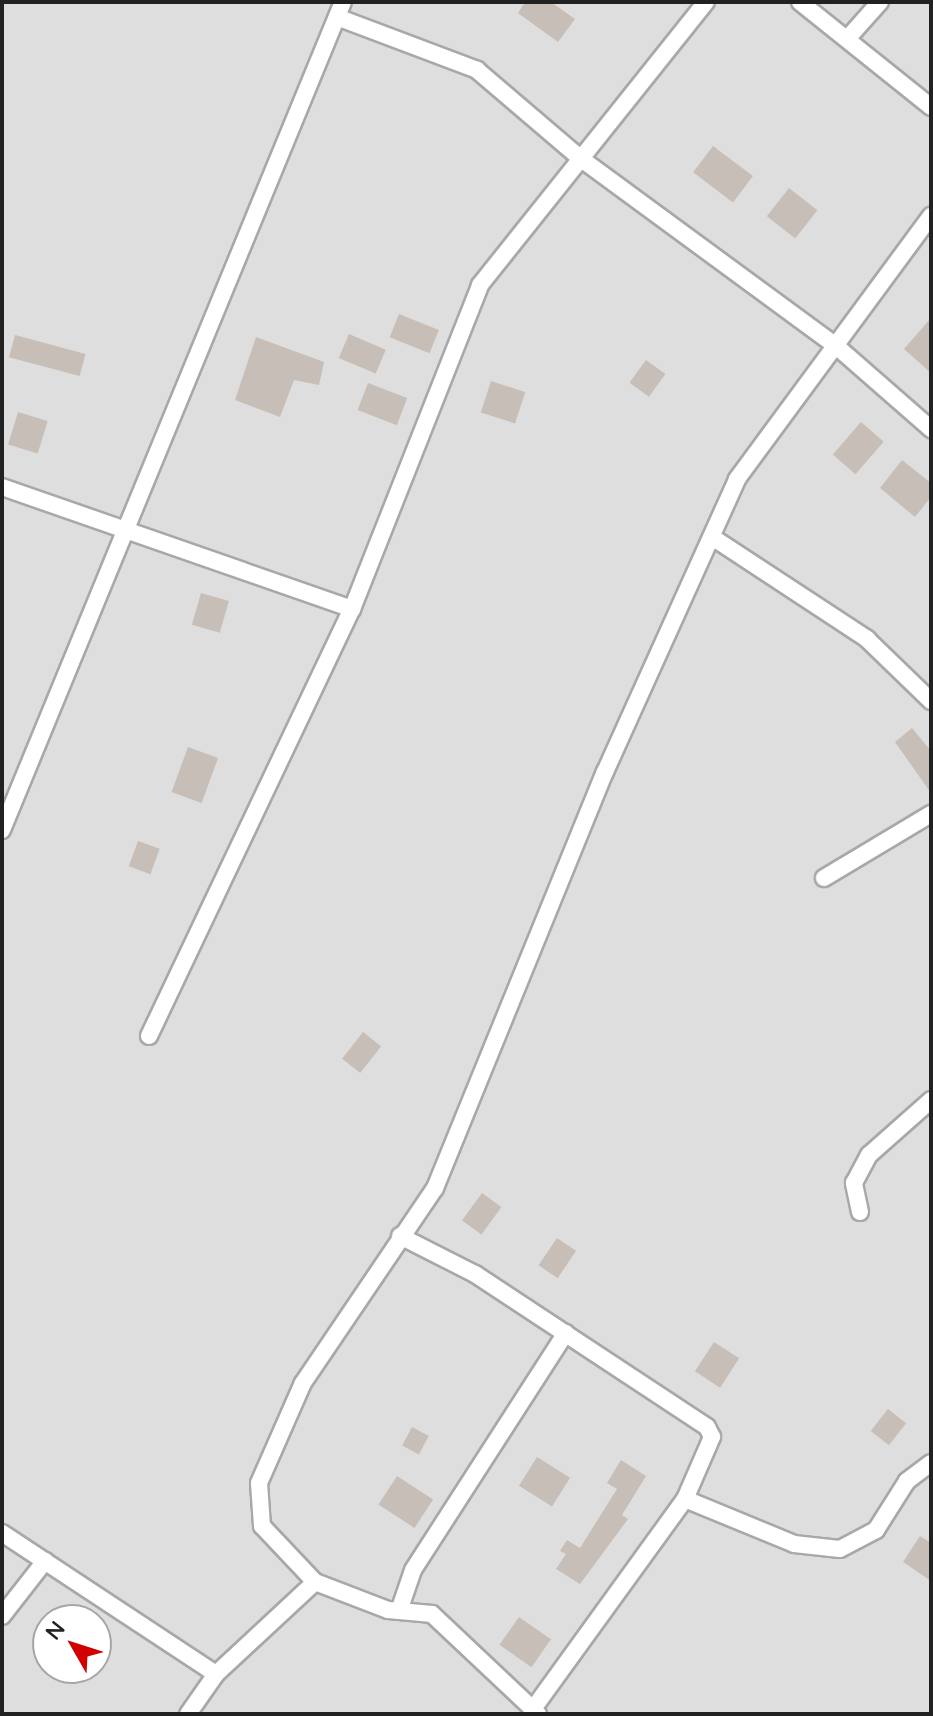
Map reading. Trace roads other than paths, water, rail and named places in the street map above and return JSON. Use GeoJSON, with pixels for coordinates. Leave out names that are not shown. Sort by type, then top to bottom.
{"type":"FeatureCollection","features":[{"type":"Feature","properties":{"kind":"street"},"geometry":{"type":"LineString","coordinates":[[149,1036],[352,609],[480,285],[706,2]]}},
{"type":"Feature","properties":{"kind":"street"},"geometry":{"type":"LineString","coordinates":[[800,2],[931,107]]}},
{"type":"Feature","properties":{"kind":"street"},"geometry":{"type":"LineString","coordinates":[[847,39],[880,2]]}},
{"type":"Feature","properties":{"kind":"street"},"geometry":{"type":"LineString","coordinates":[[2,830],[340,9],[477,70],[580,158],[835,345],[931,429]]}},
{"type":"Feature","properties":{"kind":"street"},"geometry":{"type":"LineString","coordinates":[[400,1236],[566,1333],[707,1427],[711,1450],[685,1499],[535,1712],[432,1614],[399,1611],[315,1582],[262,1526],[259,1483],[303,1383],[400,1236],[435,1188],[605,772],[737,479],[931,216]]}},
{"type":"Feature","properties":{"kind":"street"},"geometry":{"type":"LineString","coordinates":[[2,487],[352,609]]}},
{"type":"Feature","properties":{"kind":"street"},"geometry":{"type":"LineString","coordinates":[[712,537],[867,639],[931,701]]}},
{"type":"Feature","properties":{"kind":"street"},"geometry":{"type":"LineString","coordinates":[[824,878],[931,814]]}},
{"type":"Feature","properties":{"kind":"street"},"geometry":{"type":"LineString","coordinates":[[860,1212],[854,1183],[869,1155],[931,1100]]}},
{"type":"Feature","properties":{"kind":"street"},"geometry":{"type":"LineString","coordinates":[[399,1611],[413,1570],[566,1333]]}},
{"type":"Feature","properties":{"kind":"street"},"geometry":{"type":"LineString","coordinates":[[685,1499],[794,1544],[840,1549],[876,1530],[907,1481],[931,1463]]}},
{"type":"Feature","properties":{"kind":"street"},"geometry":{"type":"LineString","coordinates":[[2,1533],[216,1674]]}},
{"type":"Feature","properties":{"kind":"street"},"geometry":{"type":"LineString","coordinates":[[2,1616],[45,1561]]}},
{"type":"Feature","properties":{"kind":"street"},"geometry":{"type":"LineString","coordinates":[[188,1714],[216,1674],[315,1582]]}}]}
